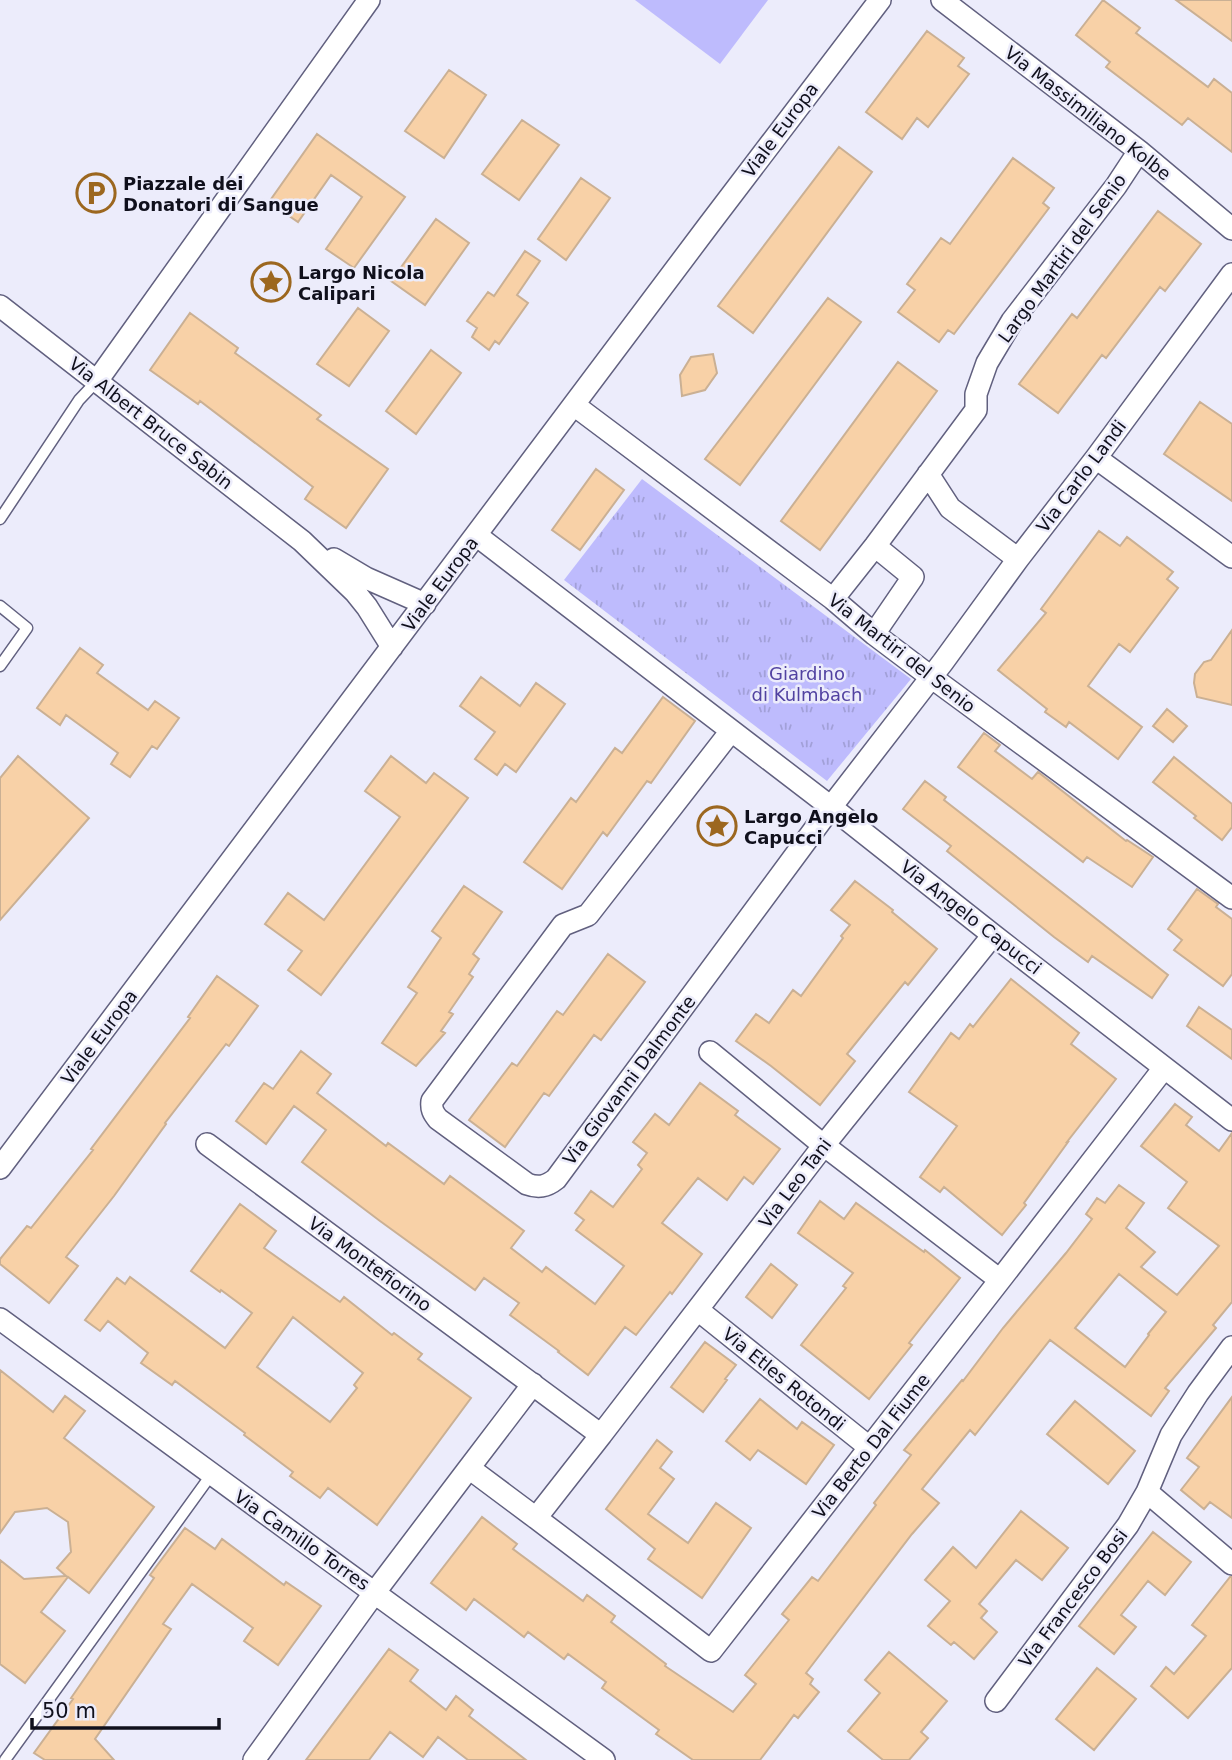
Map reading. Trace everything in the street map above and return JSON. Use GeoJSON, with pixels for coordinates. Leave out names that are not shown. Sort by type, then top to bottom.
{"type":"FeatureCollection","features":[{"type":"Feature","properties":{"kind":"street"},"geometry":{"type":"LineString","coordinates":[[97,381],[369,0]]}},
{"type":"Feature","properties":{"kind":"street","name":"Viale Europa"},"geometry":{"type":"LineString","coordinates":[[0,1168],[880,0]]}},
{"type":"Feature","properties":{"kind":"street","name":"Via Massimiliano Kolbe"},"geometry":{"type":"LineString","coordinates":[[942,0],[1139,151],[1232,229]]}},
{"type":"Feature","properties":{"kind":"street","name":"Largo Martiri del Senio"},"geometry":{"type":"LineString","coordinates":[[832,599],[976,410],[976,394],[987,363],[1012,321],[1116,186],[1139,151]]}},
{"type":"Feature","properties":{"kind":"street","name":"Via Carlo Landi"},"geometry":{"type":"LineString","coordinates":[[931,677],[1232,274]]}},
{"type":"Feature","properties":{"kind":"street","name":"Via Albert Bruce Sabin"},"geometry":{"type":"LineString","coordinates":[[0,306],[302,541],[355,592],[392,648]]}},
{"type":"Feature","properties":{"kind":"street","name":"Via Martiri del Senio"},"geometry":{"type":"LineString","coordinates":[[573,405],[832,599],[931,677],[1232,898]]}},
{"type":"Feature","properties":{"kind":"street"},"geometry":{"type":"LineString","coordinates":[[1096,458],[1232,556]]}},
{"type":"Feature","properties":{"kind":"street"},"geometry":{"type":"LineString","coordinates":[[929,474],[950,508],[1018,559]]}},
{"type":"Feature","properties":{"kind":"street","name":"Via Angelo Capucci"},"geometry":{"type":"LineString","coordinates":[[476,535],[831,807],[1232,1120]]}},
{"type":"Feature","properties":{"kind":"street","name":"Via Albert Bruce Sabin"},"geometry":{"type":"LineString","coordinates":[[302,541],[366,578],[425,604]]}},
{"type":"Feature","properties":{"kind":"street"},"geometry":{"type":"LineString","coordinates":[[874,634],[913,577],[875,546]]}},
{"type":"Feature","properties":{"kind":"street","name":"Via Giovanni Dalmonte"},"geometry":{"type":"LineString","coordinates":[[732,732],[588,915],[562,925],[435,1096],[431,1108],[438,1119],[527,1184],[544,1186],[556,1179],[831,807],[931,677]]}},
{"type":"Feature","properties":{"kind":"street","name":"Via Leo Tani"},"geometry":{"type":"LineString","coordinates":[[536,1518],[824,1145],[993,935]]}},
{"type":"Feature","properties":{"kind":"street"},"geometry":{"type":"LineString","coordinates":[[710,1052],[824,1145],[1000,1280]]}},
{"type":"Feature","properties":{"kind":"street","name":"Via Berto Dal Fiume"},"geometry":{"type":"LineString","coordinates":[[536,1518],[710,1651],[1164,1068]]}},
{"type":"Feature","properties":{"kind":"street","name":"Via Montefiorino"},"geometry":{"type":"LineString","coordinates":[[207,1144],[601,1436]]}},
{"type":"Feature","properties":{"kind":"street","name":"Via Etles Rotondi"},"geometry":{"type":"LineString","coordinates":[[698,1310],[869,1447]]}},
{"type":"Feature","properties":{"kind":"street","name":"Via Camillo Torres"},"geometry":{"type":"LineString","coordinates":[[0,1318],[604,1760]]}},
{"type":"Feature","properties":{"kind":"street","name":"Via Francesco Bosi"},"geometry":{"type":"LineString","coordinates":[[996,1701],[1128,1525],[1147,1492],[1171,1435],[1232,1347]]}},
{"type":"Feature","properties":{"kind":"street"},"geometry":{"type":"LineString","coordinates":[[254,1760],[375,1592],[533,1384]]}},
{"type":"Feature","properties":{"kind":"street"},"geometry":{"type":"LineString","coordinates":[[470,1468],[536,1518]]}},
{"type":"Feature","properties":{"kind":"street"},"geometry":{"type":"LineString","coordinates":[[1147,1492],[1232,1564]]}},
{"type":"Feature","properties":{"kind":"lane"},"geometry":{"type":"LineString","coordinates":[[0,519],[79,400],[97,381]]}},
{"type":"Feature","properties":{"kind":"lane"},"geometry":{"type":"LineString","coordinates":[[0,606],[27,628],[0,666]]}},
{"type":"Feature","properties":{"kind":"lane"},"geometry":{"type":"LineString","coordinates":[[5,1760],[211,1475]]}},
{"type":"Feature","properties":{"kind":"green space"},"geometry":{"type":"Polygon","coordinates":[[[635,0],[768,0],[720,64],[635,0]]]}},
{"type":"Feature","properties":{"kind":"green space","name":"Giardino di Kulmbach"},"geometry":{"type":"Polygon","coordinates":[[[642,479],[911,679],[827,781],[564,580],[642,479]]]}},
{"type":"Feature","properties":{"kind":"building"},"geometry":{"type":"Polygon","coordinates":[[[1103,0],[1140,28],[1136,33],[1208,87],[1214,79],[1232,93],[1232,152],[1188,118],[1182,125],[1106,67],[1110,62],[1076,35],[1103,0]]]}},
{"type":"Feature","properties":{"kind":"building"},"geometry":{"type":"Polygon","coordinates":[[[1176,0],[1232,0],[1232,41],[1176,0]]]}},
{"type":"Feature","properties":{"kind":"building"},"geometry":{"type":"Polygon","coordinates":[[[927,31],[964,58],[958,66],[969,74],[928,127],[917,118],[902,139],[866,112],[927,31]]]}},
{"type":"Feature","properties":{"kind":"building"},"geometry":{"type":"Polygon","coordinates":[[[449,70],[486,95],[444,158],[405,131],[449,70]]]}},
{"type":"Feature","properties":{"kind":"building"},"geometry":{"type":"Polygon","coordinates":[[[522,120],[559,145],[519,200],[482,174],[522,120]]]}},
{"type":"Feature","properties":{"kind":"building"},"geometry":{"type":"Polygon","coordinates":[[[317,134],[405,197],[354,268],[326,249],[362,197],[331,175],[298,222],[269,202],[317,134]]]}},
{"type":"Feature","properties":{"kind":"building"},"geometry":{"type":"Polygon","coordinates":[[[839,147],[872,172],[753,333],[718,306],[839,147]]]}},
{"type":"Feature","properties":{"kind":"building"},"geometry":{"type":"Polygon","coordinates":[[[1013,158],[1054,188],[1043,203],[1049,208],[954,334],[948,330],[939,342],[898,312],[915,290],[907,284],[941,238],[950,244],[1013,158]]]}},
{"type":"Feature","properties":{"kind":"building"},"geometry":{"type":"Polygon","coordinates":[[[581,178],[610,198],[566,260],[538,239],[581,178]]]}},
{"type":"Feature","properties":{"kind":"building"},"geometry":{"type":"Polygon","coordinates":[[[1158,211],[1201,244],[1165,291],[1160,287],[1106,358],[1102,355],[1058,413],[1019,384],[1072,314],[1077,318],[1158,211]]]}},
{"type":"Feature","properties":{"kind":"building"},"geometry":{"type":"Polygon","coordinates":[[[436,219],[469,243],[425,305],[391,281],[436,219]]]}},
{"type":"Feature","properties":{"kind":"building"},"geometry":{"type":"Polygon","coordinates":[[[525,251],[540,261],[517,295],[528,303],[499,344],[495,341],[489,350],[472,337],[477,328],[467,321],[488,292],[494,296],[525,251]]]}},
{"type":"Feature","properties":{"kind":"building"},"geometry":{"type":"Polygon","coordinates":[[[828,298],[861,322],[740,485],[705,459],[828,298]]]}},
{"type":"Feature","properties":{"kind":"building"},"geometry":{"type":"Polygon","coordinates":[[[358,308],[389,331],[349,386],[317,364],[358,308]]]}},
{"type":"Feature","properties":{"kind":"building"},"geometry":{"type":"Polygon","coordinates":[[[190,313],[238,348],[235,353],[321,415],[317,419],[388,469],[346,528],[305,499],[313,487],[200,401],[198,404],[150,370],[190,313]]]}},
{"type":"Feature","properties":{"kind":"building"},"geometry":{"type":"Polygon","coordinates":[[[431,350],[461,373],[416,434],[386,411],[431,350]]]}},
{"type":"Feature","properties":{"kind":"building"},"geometry":{"type":"Polygon","coordinates":[[[713,354],[717,373],[705,390],[682,396],[680,375],[691,357],[713,354]]]}},
{"type":"Feature","properties":{"kind":"building"},"geometry":{"type":"Polygon","coordinates":[[[898,362],[937,391],[820,550],[781,521],[898,362]]]}},
{"type":"Feature","properties":{"kind":"building"},"geometry":{"type":"Polygon","coordinates":[[[1200,402],[1232,424],[1232,501],[1164,454],[1200,402]]]}},
{"type":"Feature","properties":{"kind":"building"},"geometry":{"type":"Polygon","coordinates":[[[596,469],[624,490],[580,550],[552,530],[596,469]]]}},
{"type":"Feature","properties":{"kind":"building"},"geometry":{"type":"Polygon","coordinates":[[[1099,531],[1120,546],[1127,537],[1173,572],[1167,579],[1178,588],[1130,652],[1119,644],[1088,686],[1142,727],[1118,759],[1069,722],[1066,727],[1045,712],[1047,709],[998,670],[1046,613],[1041,609],[1099,531]]]}},
{"type":"Feature","properties":{"kind":"building"},"geometry":{"type":"Polygon","coordinates":[[[1232,630],[1232,705],[1197,697],[1195,674],[1204,662],[1211,660],[1232,630]]]}},
{"type":"Feature","properties":{"kind":"building"},"geometry":{"type":"Polygon","coordinates":[[[80,648],[103,665],[97,673],[148,710],[155,701],[179,718],[157,749],[152,746],[130,777],[111,764],[118,753],[66,715],[60,725],[37,708],[80,648]]]}},
{"type":"Feature","properties":{"kind":"building"},"geometry":{"type":"Polygon","coordinates":[[[481,677],[520,706],[536,683],[565,704],[516,772],[505,764],[497,775],[475,759],[495,732],[460,706],[481,677]]]}},
{"type":"Feature","properties":{"kind":"building"},"geometry":{"type":"Polygon","coordinates":[[[663,697],[695,721],[651,783],[647,781],[607,836],[603,832],[562,889],[524,862],[571,798],[576,802],[615,748],[622,753],[663,697]]]}},
{"type":"Feature","properties":{"kind":"building"},"geometry":{"type":"Polygon","coordinates":[[[1167,709],[1187,726],[1173,742],[1153,726],[1167,709]]]}},
{"type":"Feature","properties":{"kind":"building"},"geometry":{"type":"Polygon","coordinates":[[[984,733],[1000,745],[995,751],[1032,779],[1038,772],[1126,841],[1153,857],[1132,887],[1087,857],[1083,862],[958,767],[984,733]]]}},
{"type":"Feature","properties":{"kind":"building"},"geometry":{"type":"Polygon","coordinates":[[[18,756],[89,818],[0,920],[0,778],[18,756]]]}},
{"type":"Feature","properties":{"kind":"building"},"geometry":{"type":"Polygon","coordinates":[[[391,756],[426,783],[434,773],[468,798],[321,995],[288,970],[302,951],[265,924],[288,893],[324,920],[400,817],[365,791],[391,756]]]}},
{"type":"Feature","properties":{"kind":"building"},"geometry":{"type":"Polygon","coordinates":[[[1174,757],[1232,804],[1232,827],[1222,840],[1153,782],[1174,757]]]}},
{"type":"Feature","properties":{"kind":"building"},"geometry":{"type":"Polygon","coordinates":[[[925,781],[946,797],[944,800],[1168,975],[1152,998],[1092,956],[1088,962],[1054,937],[947,851],[951,846],[903,809],[925,781]]]}},
{"type":"Feature","properties":{"kind":"building"},"geometry":{"type":"Polygon","coordinates":[[[855,881],[937,949],[908,985],[905,982],[847,1054],[855,1061],[820,1105],[736,1041],[756,1014],[769,1023],[793,990],[801,996],[850,925],[831,910],[855,881]]]}},
{"type":"Feature","properties":{"kind":"building"},"geometry":{"type":"Polygon","coordinates":[[[464,886],[502,912],[473,954],[479,959],[469,974],[473,977],[449,1012],[453,1014],[441,1031],[445,1033],[416,1066],[382,1043],[417,993],[408,987],[441,938],[432,931],[464,886]]]}},
{"type":"Feature","properties":{"kind":"building"},"geometry":{"type":"Polygon","coordinates":[[[1197,889],[1218,904],[1216,907],[1232,919],[1232,974],[1223,986],[1174,950],[1182,940],[1168,929],[1197,889]]]}},
{"type":"Feature","properties":{"kind":"building"},"geometry":{"type":"Polygon","coordinates":[[[608,954],[645,982],[601,1040],[594,1035],[549,1096],[544,1093],[505,1147],[469,1120],[512,1063],[517,1066],[557,1011],[563,1015],[608,954]]]}},
{"type":"Feature","properties":{"kind":"building"},"geometry":{"type":"Polygon","coordinates":[[[217,976],[258,1006],[229,1046],[226,1044],[165,1123],[114,1196],[66,1257],[78,1266],[49,1303],[0,1264],[0,1259],[27,1226],[31,1228],[93,1150],[91,1149],[190,1018],[188,1017],[217,976]]]}},
{"type":"Feature","properties":{"kind":"building"},"geometry":{"type":"Polygon","coordinates":[[[1011,979],[1079,1033],[1071,1044],[1116,1079],[1067,1142],[1024,1203],[1026,1205],[1002,1235],[944,1187],[940,1192],[920,1177],[957,1126],[909,1092],[951,1033],[959,1039],[970,1024],[973,1027],[1011,979]]]}},
{"type":"Feature","properties":{"kind":"building"},"geometry":{"type":"Polygon","coordinates":[[[1199,1007],[1232,1030],[1232,1059],[1187,1026],[1199,1007]]]}},
{"type":"Feature","properties":{"kind":"building"},"geometry":{"type":"Polygon","coordinates":[[[301,1051],[331,1074],[317,1093],[386,1146],[388,1143],[444,1184],[450,1176],[524,1231],[511,1248],[542,1272],[546,1267],[595,1304],[624,1266],[576,1230],[584,1220],[575,1213],[591,1191],[613,1207],[642,1169],[638,1165],[647,1153],[633,1142],[655,1114],[669,1125],[700,1083],[738,1111],[735,1115],[780,1149],[753,1184],[744,1177],[727,1200],[698,1178],[662,1223],[702,1254],[636,1335],[625,1327],[588,1375],[510,1315],[519,1303],[484,1278],[475,1290],[302,1162],[326,1130],[294,1106],[266,1144],[236,1121],[264,1083],[273,1089],[301,1051]]]}},
{"type":"Feature","properties":{"kind":"building"},"geometry":{"type":"Polygon","coordinates":[[[1175,1104],[1192,1117],[1186,1125],[1219,1151],[1232,1133],[1232,1302],[1213,1325],[1216,1328],[1165,1388],[1169,1391],[1151,1416],[1050,1340],[975,1435],[970,1430],[922,1489],[939,1503],[912,1534],[806,1673],[813,1679],[810,1684],[819,1692],[798,1718],[794,1715],[760,1760],[693,1760],[656,1734],[659,1730],[602,1688],[606,1682],[568,1654],[564,1659],[528,1632],[524,1637],[474,1599],[466,1610],[431,1583],[482,1517],[517,1544],[513,1549],[583,1601],[587,1595],[615,1616],[611,1622],[666,1664],[665,1666],[733,1712],[756,1684],[745,1675],[789,1620],[782,1614],[812,1577],[818,1581],[876,1505],[874,1503],[911,1455],[904,1450],[1066,1253],[1092,1219],[1086,1214],[1097,1198],[1105,1203],[1119,1185],[1144,1203],[1126,1228],[1155,1252],[1141,1267],[1177,1295],[1219,1246],[1168,1208],[1187,1182],[1141,1146],[1175,1104]],[[1119,1274],[1075,1328],[1125,1367],[1166,1312],[1119,1274]]]}},
{"type":"Feature","properties":{"kind":"building"},"geometry":{"type":"Polygon","coordinates":[[[820,1201],[844,1219],[856,1203],[924,1252],[925,1250],[960,1278],[869,1399],[801,1345],[846,1288],[843,1286],[853,1273],[798,1233],[820,1201]]]}},
{"type":"Feature","properties":{"kind":"building"},"geometry":{"type":"Polygon","coordinates":[[[240,1204],[276,1231],[264,1248],[340,1302],[344,1297],[392,1335],[394,1333],[422,1354],[418,1359],[471,1398],[377,1525],[328,1488],[320,1498],[290,1476],[293,1472],[244,1435],[245,1433],[175,1381],[172,1385],[141,1363],[148,1353],[108,1321],[100,1331],[85,1320],[117,1278],[125,1284],[130,1277],[225,1348],[252,1313],[191,1271],[240,1204]],[[293,1317],[257,1367],[330,1422],[357,1388],[354,1385],[363,1373],[293,1317]]]}},
{"type":"Feature","properties":{"kind":"building"},"geometry":{"type":"Polygon","coordinates":[[[771,1264],[797,1285],[772,1318],[746,1297],[771,1264]]]}},
{"type":"Feature","properties":{"kind":"building"},"geometry":{"type":"Polygon","coordinates":[[[705,1342],[736,1365],[703,1412],[671,1387],[705,1342]]]}},
{"type":"Feature","properties":{"kind":"building"},"geometry":{"type":"Polygon","coordinates":[[[0,1370],[53,1412],[65,1396],[85,1411],[64,1438],[154,1507],[89,1593],[68,1577],[41,1612],[65,1631],[25,1683],[0,1664],[0,1560],[24,1579],[66,1576],[57,1568],[71,1552],[68,1522],[47,1508],[15,1512],[0,1533],[0,1370]]]}},
{"type":"Feature","properties":{"kind":"building"},"geometry":{"type":"Polygon","coordinates":[[[1232,1397],[1232,1518],[1210,1502],[1204,1509],[1181,1490],[1199,1467],[1187,1458],[1232,1397]]]}},
{"type":"Feature","properties":{"kind":"building"},"geometry":{"type":"Polygon","coordinates":[[[760,1399],[797,1429],[802,1422],[834,1445],[806,1484],[758,1450],[750,1460],[726,1441],[760,1399]]]}},
{"type":"Feature","properties":{"kind":"building"},"geometry":{"type":"Polygon","coordinates":[[[1075,1401],[1135,1451],[1108,1484],[1047,1434],[1075,1401]]]}},
{"type":"Feature","properties":{"kind":"building"},"geometry":{"type":"Polygon","coordinates":[[[657,1440],[672,1452],[660,1468],[674,1479],[648,1514],[688,1543],[716,1503],[751,1528],[702,1598],[648,1559],[655,1549],[606,1509],[657,1440]]]}},
{"type":"Feature","properties":{"kind":"building"},"geometry":{"type":"Polygon","coordinates":[[[1021,1511],[1068,1548],[1042,1580],[1016,1560],[979,1604],[987,1611],[981,1618],[997,1632],[974,1659],[954,1642],[951,1645],[928,1626],[950,1601],[925,1580],[953,1547],[976,1568],[1021,1511]]]}},
{"type":"Feature","properties":{"kind":"building"},"geometry":{"type":"Polygon","coordinates":[[[185,1528],[215,1549],[222,1539],[284,1585],[286,1582],[321,1606],[278,1665],[244,1641],[253,1628],[192,1584],[163,1624],[171,1629],[95,1739],[114,1760],[45,1760],[34,1753],[154,1578],[150,1575],[185,1528]]]}},
{"type":"Feature","properties":{"kind":"building"},"geometry":{"type":"Polygon","coordinates":[[[1153,1532],[1191,1562],[1165,1595],[1148,1581],[1121,1615],[1136,1627],[1114,1654],[1079,1626],[1153,1532]]]}},
{"type":"Feature","properties":{"kind":"building"},"geometry":{"type":"Polygon","coordinates":[[[1230,1577],[1232,1668],[1188,1718],[1151,1686],[1166,1667],[1174,1674],[1206,1636],[1192,1625],[1230,1577]]]}},
{"type":"Feature","properties":{"kind":"building"},"geometry":{"type":"Polygon","coordinates":[[[389,1649],[418,1670],[410,1681],[446,1710],[456,1696],[473,1710],[469,1716],[526,1760],[468,1760],[438,1737],[423,1757],[390,1732],[369,1760],[306,1760],[389,1649]]]}},
{"type":"Feature","properties":{"kind":"building"},"geometry":{"type":"Polygon","coordinates":[[[889,1652],[947,1701],[921,1732],[928,1738],[909,1760],[883,1760],[848,1731],[880,1693],[865,1680],[889,1652]]]}},
{"type":"Feature","properties":{"kind":"building"},"geometry":{"type":"Polygon","coordinates":[[[1097,1668],[1136,1699],[1094,1750],[1056,1719],[1097,1668]]]}},
{"type":"Feature","properties":{"kind":"place","name":"Piazzale dei Donatori di Sangue"},"geometry":{"type":"Point","coordinates":[96,193]}},
{"type":"Feature","properties":{"kind":"place","name":"Largo Nicola Calipari"},"geometry":{"type":"Point","coordinates":[271,282]}},
{"type":"Feature","properties":{"kind":"place","name":"Largo Angelo Capucci"},"geometry":{"type":"Point","coordinates":[717,826]}}]}
